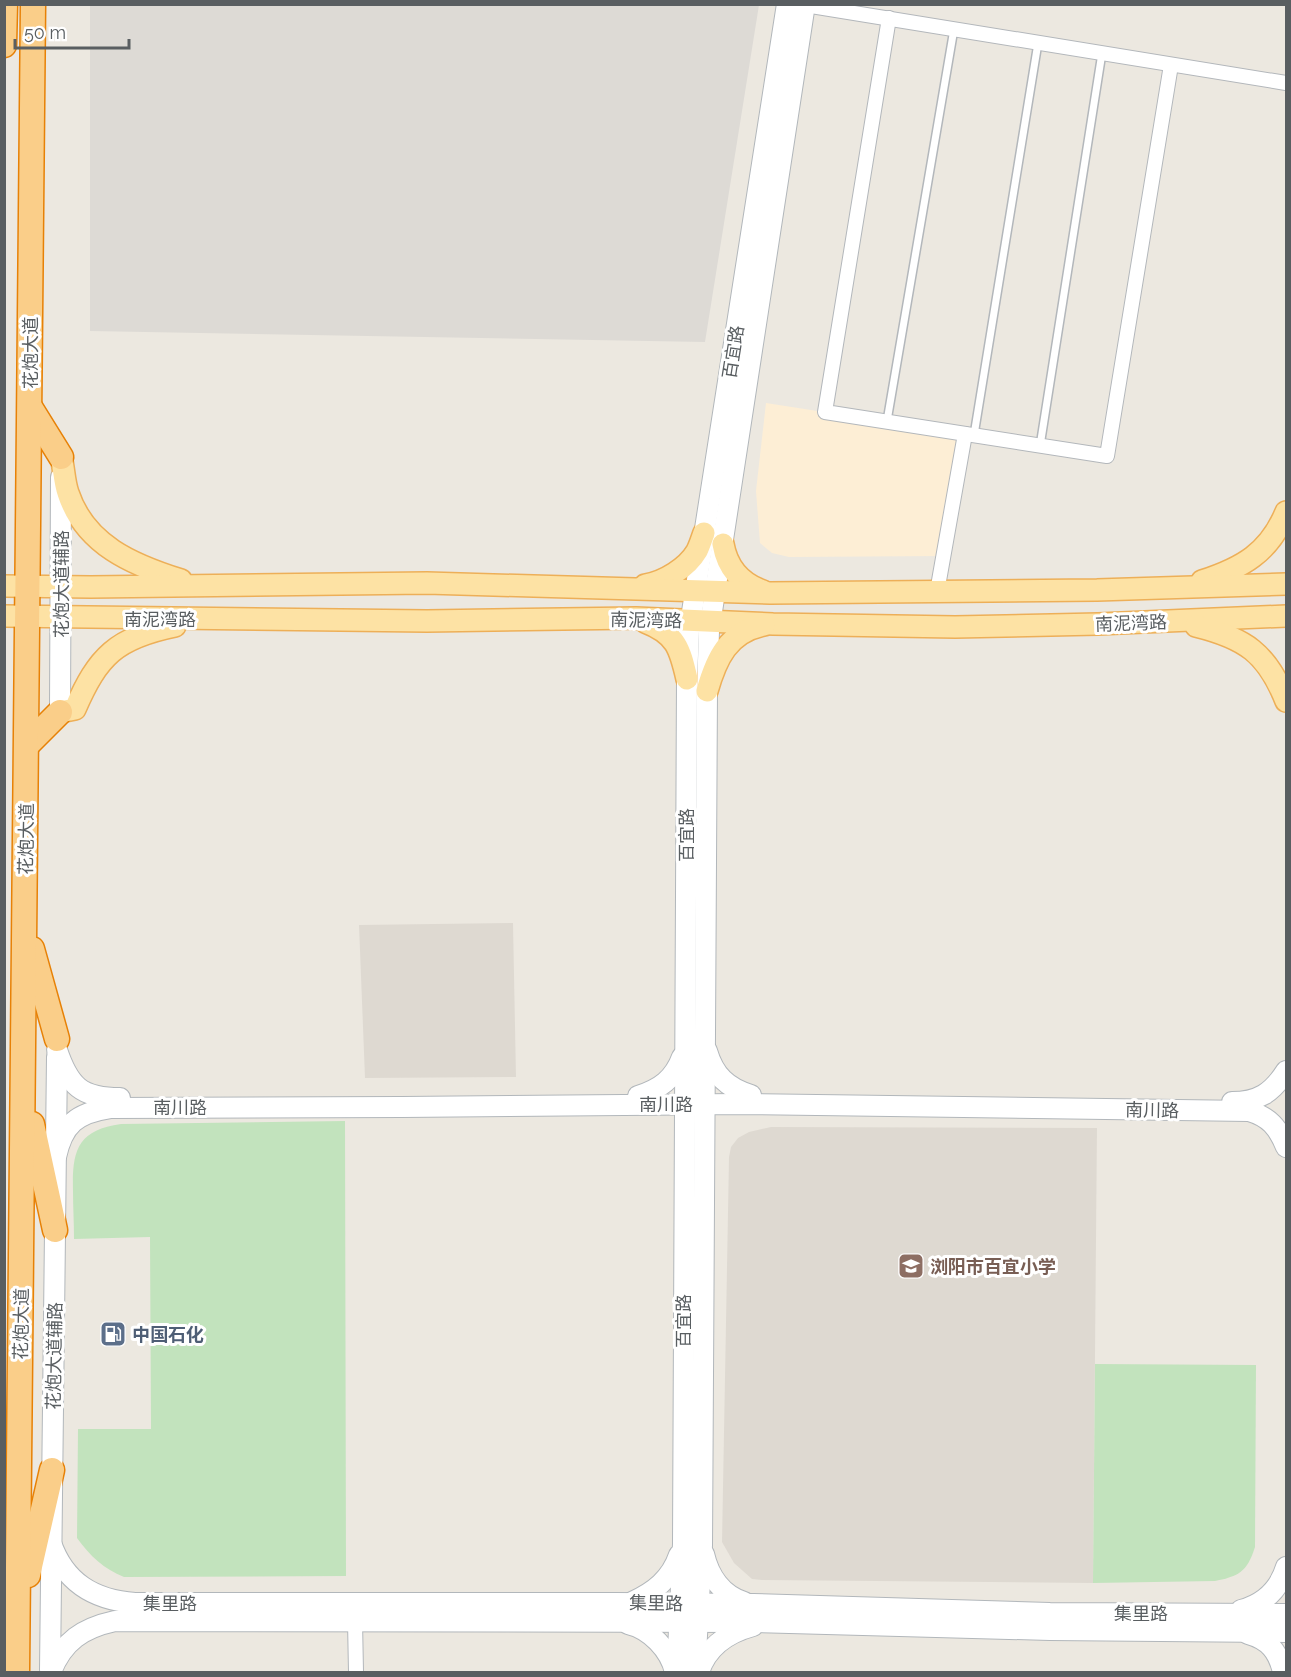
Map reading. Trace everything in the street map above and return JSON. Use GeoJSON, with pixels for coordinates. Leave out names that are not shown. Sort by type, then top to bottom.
{"type":"FeatureCollection","features":[{"type":"Feature","properties":{"kind":"highway"},"geometry":{"type":"LineString","coordinates":[[4,45],[5,4]]}},
{"type":"Feature","properties":{"kind":"highway","name":"花炮大道"},"geometry":{"type":"LineString","coordinates":[[17,1672],[27,745],[16,616],[16,586],[30,406],[33,4]]}},
{"type":"Feature","properties":{"kind":"highway"},"geometry":{"type":"LineString","coordinates":[[30,406],[61,456]]}},
{"type":"Feature","properties":{"kind":"highway"},"geometry":{"type":"LineString","coordinates":[[27,745],[60,712]]}},
{"type":"Feature","properties":{"kind":"highway"},"geometry":{"type":"LineString","coordinates":[[25,923],[57,1044]]}},
{"type":"Feature","properties":{"kind":"highway"},"geometry":{"type":"LineString","coordinates":[[23,1081],[55,1230]]}},
{"type":"Feature","properties":{"kind":"highway"},"geometry":{"type":"LineString","coordinates":[[18,1622],[52,1470]]}},
{"type":"Feature","properties":{"kind":"main road"},"geometry":{"type":"LineString","coordinates":[[61,456],[68,493],[76,513],[87,529],[103,544],[122,558],[140,567],[205,586]]}},
{"type":"Feature","properties":{"kind":"main road"},"geometry":{"type":"LineString","coordinates":[[1180,587],[1215,576],[1247,562],[1261,552],[1272,539],[1287,512]]}},
{"type":"Feature","properties":{"kind":"main road"},"geometry":{"type":"LineString","coordinates":[[630,588],[651,584],[677,571],[696,552],[704,533]]}},
{"type":"Feature","properties":{"kind":"main road"},"geometry":{"type":"LineString","coordinates":[[723,544],[725,555],[736,574],[746,583],[770,593]]}},
{"type":"Feature","properties":{"kind":"main road","name":"南泥湾路"},"geometry":{"type":"LineString","coordinates":[[16,586],[427,583],[770,593],[937,592],[1287,584]]}},
{"type":"Feature","properties":{"kind":"main road","name":"南泥湾路"},"geometry":{"type":"LineString","coordinates":[[16,616],[427,621],[629,618],[773,624],[955,627],[1287,616]]}},
{"type":"Feature","properties":{"kind":"main road"},"geometry":{"type":"LineString","coordinates":[[629,618],[659,628],[670,635],[677,645],[687,679]]}},
{"type":"Feature","properties":{"kind":"main road"},"geometry":{"type":"LineString","coordinates":[[60,712],[75,709],[92,673],[105,657],[124,643],[166,627],[208,619]]}},
{"type":"Feature","properties":{"kind":"main road"},"geometry":{"type":"LineString","coordinates":[[1175,621],[1214,631],[1245,644],[1272,669],[1287,701]]}},
{"type":"Feature","properties":{"kind":"main road"},"geometry":{"type":"LineString","coordinates":[[707,691],[715,664],[727,646],[745,632],[759,626],[773,624]]}},
{"type":"Feature","properties":{"kind":"street","name":"百宜路"},"geometry":{"type":"LineString","coordinates":[[692,1544],[684,1145],[687,679],[705,591],[704,533],[787,4]]}},
{"type":"Feature","properties":{"kind":"street","name":"百宜路"},"geometry":{"type":"LineString","coordinates":[[705,591],[723,544],[805,5]]}},
{"type":"Feature","properties":{"kind":"street"},"geometry":{"type":"LineString","coordinates":[[805,5],[1287,83]]}},
{"type":"Feature","properties":{"kind":"street"},"geometry":{"type":"LineString","coordinates":[[889,18],[825,411],[1040,446],[1107,456],[1172,64]]}},
{"type":"Feature","properties":{"kind":"street"},"geometry":{"type":"LineString","coordinates":[[937,592],[969,434]]}},
{"type":"Feature","properties":{"kind":"street","name":"花炮大道辅路"},"geometry":{"type":"LineString","coordinates":[[60,712],[61,456]]}},
{"type":"Feature","properties":{"kind":"street","name":"百宜路"},"geometry":{"type":"LineString","coordinates":[[676,1672],[689,1613],[704,1145],[707,691],[700,621]]}},
{"type":"Feature","properties":{"kind":"street"},"geometry":{"type":"LineString","coordinates":[[704,1043],[718,1076],[726,1085],[749,1100],[717,1119],[711,1126],[704,1145]]}},
{"type":"Feature","properties":{"kind":"street","name":"花炮大道辅路"},"geometry":{"type":"LineString","coordinates":[[51,1672],[57,1044]]}},
{"type":"Feature","properties":{"kind":"street","name":"南川路"},"geometry":{"type":"LineString","coordinates":[[57,1044],[62,1064],[74,1083],[90,1095],[98,1097],[1247,1102],[1272,1089],[1287,1071]]}},
{"type":"Feature","properties":{"kind":"street"},"geometry":{"type":"LineString","coordinates":[[684,1048],[676,1072],[668,1081],[641,1100],[672,1120],[684,1145]]}},
{"type":"Feature","properties":{"kind":"street","name":"南川路"},"geometry":{"type":"LineString","coordinates":[[56,1157],[63,1133],[76,1119],[86,1113],[110,1108],[641,1100]]}},
{"type":"Feature","properties":{"kind":"street","name":"南川路"},"geometry":{"type":"LineString","coordinates":[[749,1100],[1249,1111],[1268,1119],[1276,1127],[1287,1147]]}},
{"type":"Feature","properties":{"kind":"street","name":"集里路"},"geometry":{"type":"LineString","coordinates":[[51,1543],[56,1558],[74,1580],[87,1590],[116,1601],[629,1603],[764,1623],[1050,1630],[1232,1623],[1287,1614]]}},
{"type":"Feature","properties":{"kind":"street"},"geometry":{"type":"LineString","coordinates":[[629,1603],[655,1590],[664,1582],[692,1544],[705,1558],[716,1583],[726,1594],[753,1604]]}},
{"type":"Feature","properties":{"kind":"street"},"geometry":{"type":"LineString","coordinates":[[1283,1672],[1275,1649],[1266,1641],[1232,1623],[1267,1598],[1276,1588],[1287,1568]]}},
{"type":"Feature","properties":{"kind":"street","name":"集里路"},"geometry":{"type":"LineString","coordinates":[[51,1672],[60,1653],[74,1638],[101,1624],[115,1621],[616,1621],[753,1604],[1050,1613],[1232,1623],[1287,1632]]}},
{"type":"Feature","properties":{"kind":"street","name":"百宜路"},"geometry":{"type":"LineString","coordinates":[[689,1613],[697,1672]]}},
{"type":"Feature","properties":{"kind":"street"},"geometry":{"type":"LineString","coordinates":[[355,1621],[356,1672]]}},
{"type":"Feature","properties":{"kind":"street"},"geometry":{"type":"LineString","coordinates":[[616,1621],[639,1628],[657,1640],[676,1672]]}},
{"type":"Feature","properties":{"kind":"street"},"geometry":{"type":"LineString","coordinates":[[697,1672],[705,1655],[722,1639],[744,1628],[764,1623]]}},
{"type":"Feature","properties":{"kind":"lane"},"geometry":{"type":"LineString","coordinates":[[887,421],[954,29]]}},
{"type":"Feature","properties":{"kind":"lane"},"geometry":{"type":"LineString","coordinates":[[969,434],[1038,43]]}},
{"type":"Feature","properties":{"kind":"lane"},"geometry":{"type":"LineString","coordinates":[[1040,446],[1102,53]]}},
{"type":"Feature","properties":{"kind":"shaded area"},"geometry":{"type":"Polygon","coordinates":[[[90,5],[759,5],[705,342],[90,331],[90,5]]]}},
{"type":"Feature","properties":{"kind":"shaded area"},"geometry":{"type":"Polygon","coordinates":[[[766,403],[965,434],[943,556],[789,557],[772,553],[760,543],[756,491],[766,403]]]}},
{"type":"Feature","properties":{"kind":"shaded area"},"geometry":{"type":"Polygon","coordinates":[[[513,923],[516,1077],[365,1078],[359,925],[513,923]]]}},
{"type":"Feature","properties":{"kind":"shaded area","name":"浏阳市百宜小学"},"geometry":{"type":"Polygon","coordinates":[[[771,1127],[1097,1128],[1093,1583],[762,1580],[752,1579],[734,1563],[722,1542],[729,1157],[731,1147],[738,1138],[749,1132],[771,1127]]]}},
{"type":"Feature","properties":{"kind":"green space"},"geometry":{"type":"Polygon","coordinates":[[[345,1121],[346,1576],[124,1577],[117,1574],[98,1561],[77,1538],[78,1429],[151,1429],[150,1237],[74,1239],[73,1177],[76,1154],[80,1145],[95,1131],[121,1124],[345,1121]]]}},
{"type":"Feature","properties":{"kind":"green space"},"geometry":{"type":"Polygon","coordinates":[[[1095,1364],[1256,1365],[1255,1547],[1249,1562],[1236,1575],[1215,1581],[1093,1583],[1095,1364]]]}},
{"type":"Feature","properties":{"kind":"place","name":"浏阳市百宜小学"},"geometry":{"type":"Point","coordinates":[911,1266]}},
{"type":"Feature","properties":{"kind":"place","name":"中国石化"},"geometry":{"type":"Point","coordinates":[113,1334]}}]}
